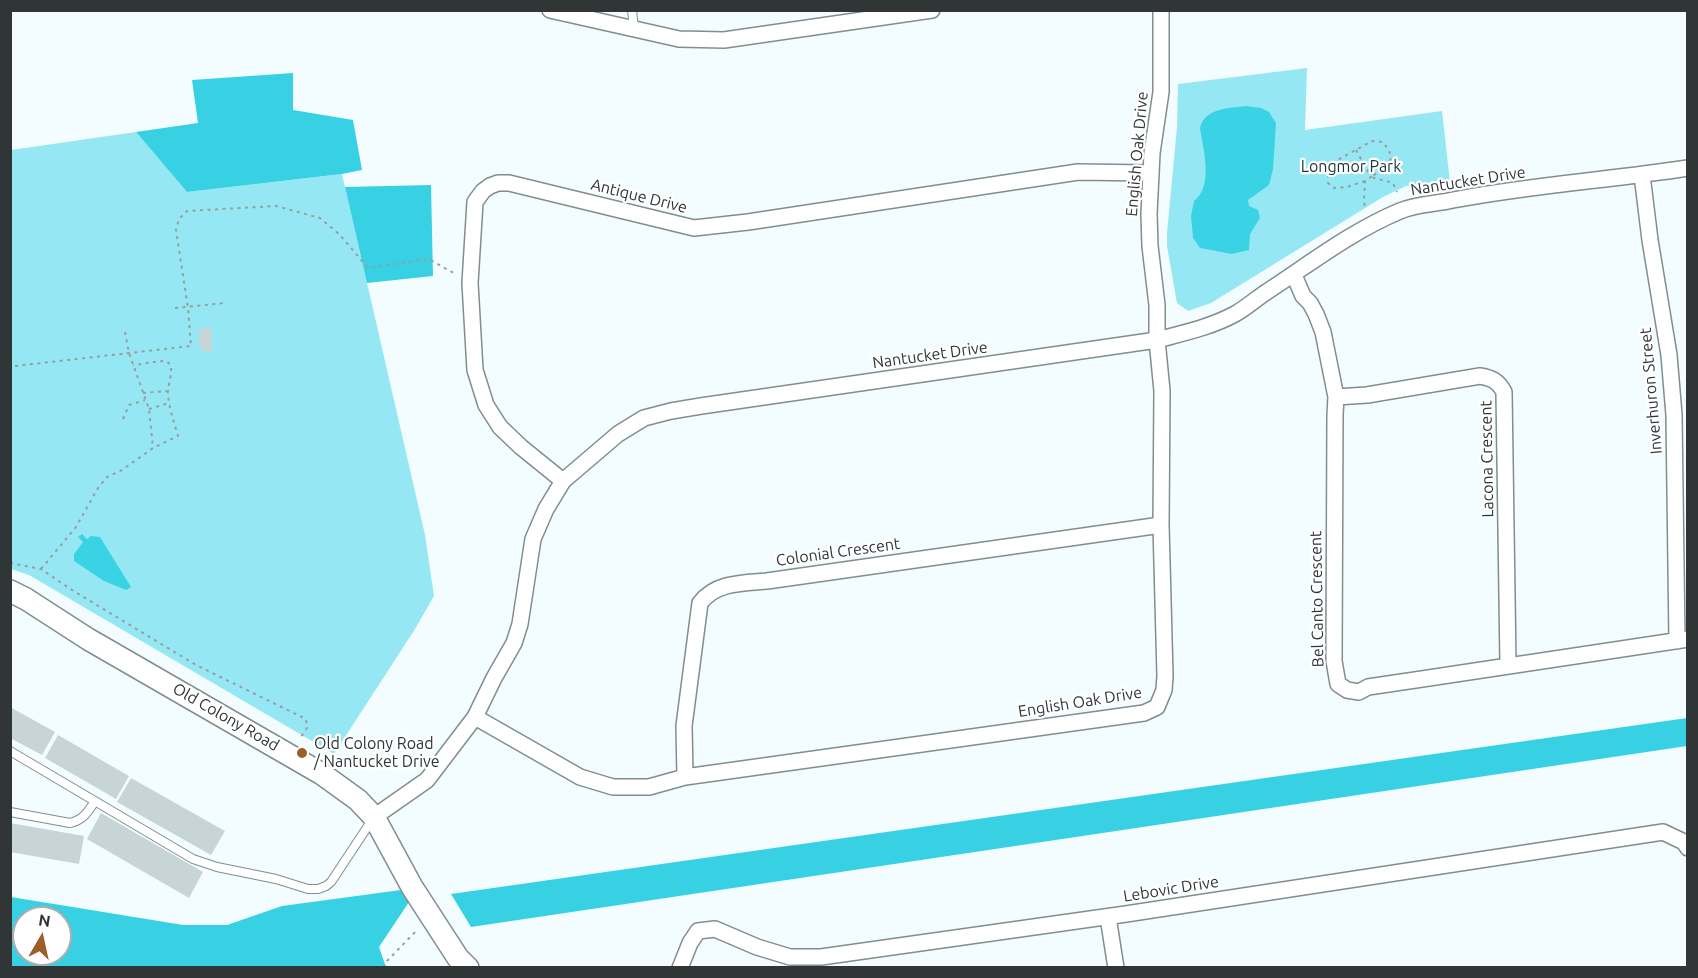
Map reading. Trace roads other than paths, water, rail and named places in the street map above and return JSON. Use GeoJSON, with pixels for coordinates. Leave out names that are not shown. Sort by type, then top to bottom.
{"type":"FeatureCollection","features":[{"type":"Feature","properties":{"kind":"street"},"geometry":{"type":"LineString","coordinates":[[550,10],[679,39],[724,40],[932,10]]}},
{"type":"Feature","properties":{"kind":"street","name":"English Oak Drive"},"geometry":{"type":"LineString","coordinates":[[475,717],[580,777],[613,787],[649,787],[686,777],[1144,712],[1157,707],[1164,690],[1161,525],[1162,391],[1157,340],[1157,305],[1150,246],[1150,174],[1161,92],[1161,10]]}},
{"type":"Feature","properties":{"kind":"street","name":"Nantucket Drive"},"geometry":{"type":"LineString","coordinates":[[374,817],[427,780],[475,717],[514,643],[520,624],[533,539],[546,509],[563,481],[618,434],[644,418],[671,411],[1157,340],[1200,329],[1234,314],[1320,255],[1343,243],[1364,228],[1401,211],[1477,196],[1688,168]]}},
{"type":"Feature","properties":{"kind":"street","name":"Antique Drive"},"geometry":{"type":"LineString","coordinates":[[563,481],[500,427],[486,405],[475,370],[470,283],[475,202],[490,186],[509,183],[694,228],[748,222],[1078,172],[1150,174]]}},
{"type":"Feature","properties":{"kind":"street","name":"Inverhuron Street"},"geometry":{"type":"LineString","coordinates":[[1642,175],[1669,356],[1674,415],[1682,640]]}},
{"type":"Feature","properties":{"kind":"street","name":"Bel Canto Crescent"},"geometry":{"type":"LineString","coordinates":[[1294,275],[1303,296],[1316,314],[1323,332],[1336,397],[1334,661],[1338,684],[1347,690],[1359,692],[1368,687],[1682,640]]}},
{"type":"Feature","properties":{"kind":"street","name":"Lacona Crescent"},"geometry":{"type":"LineString","coordinates":[[1336,397],[1480,376],[1492,378],[1499,383],[1504,392],[1508,665]]}},
{"type":"Feature","properties":{"kind":"street","name":"Colonial Crescent"},"geometry":{"type":"LineString","coordinates":[[686,777],[684,726],[700,603],[712,591],[738,584],[1161,525]]}},
{"type":"Feature","properties":{"kind":"street","name":"Old Colony Road"},"geometry":{"type":"LineString","coordinates":[[10,591],[88,639],[290,755],[339,785],[358,800],[374,817],[412,887],[458,958],[468,968]]}},
{"type":"Feature","properties":{"kind":"street","name":"Lebovic Drive"},"geometry":{"type":"LineString","coordinates":[[680,968],[690,943],[698,931],[715,929],[757,947],[790,957],[821,957],[1108,917],[1663,832],[1684,842],[1688,848]]}},
{"type":"Feature","properties":{"kind":"street"},"geometry":{"type":"LineString","coordinates":[[1108,917],[1116,968]]}},
{"type":"Feature","properties":{"kind":"lane"},"geometry":{"type":"LineString","coordinates":[[632,10],[634,29]]}},
{"type":"Feature","properties":{"kind":"lane"},"geometry":{"type":"LineString","coordinates":[[10,751],[200,862],[314,890],[331,882],[374,817]]}},
{"type":"Feature","properties":{"kind":"lane"},"geometry":{"type":"LineString","coordinates":[[10,812],[70,823],[83,817],[95,801]]}},
{"type":"Feature","properties":{"kind":"place","name":"Old Colony Road / Nantucket Drive"},"geometry":{"type":"Point","coordinates":[302,753]}},
{"type":"Feature","properties":{"kind":"park label","name":"Longmor Park"},"geometry":{"type":"Point","coordinates":[1351,167]}}]}
